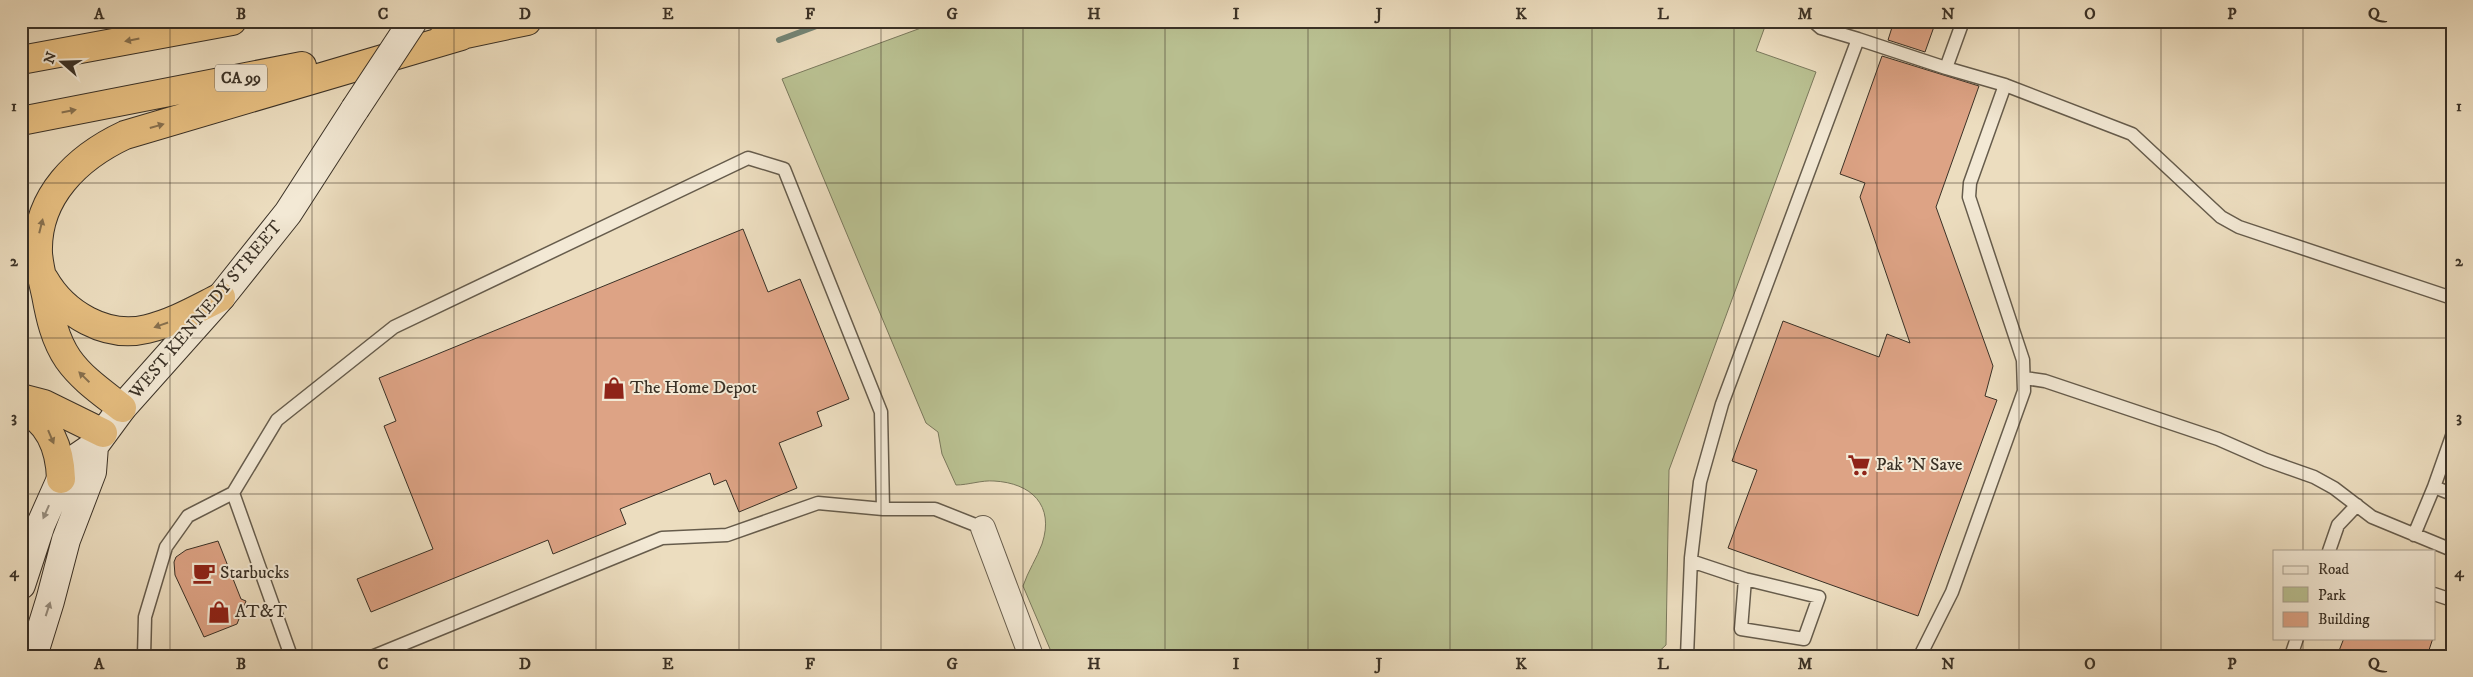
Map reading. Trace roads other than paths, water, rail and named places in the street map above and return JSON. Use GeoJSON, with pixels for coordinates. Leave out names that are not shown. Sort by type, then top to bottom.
{"type":"FeatureCollection","features":[{"type":"Feature","properties":{"kind":"highway"},"geometry":{"type":"LineString","coordinates":[[21,60],[232,21]]}},
{"type":"Feature","properties":{"kind":"highway","name":"CA 99"},"geometry":{"type":"LineString","coordinates":[[21,121],[461,36],[527,21]]}},
{"type":"Feature","properties":{"kind":"highway"},"geometry":{"type":"LineString","coordinates":[[122,408],[84,377],[68,359],[50,318],[38,254],[39,231],[47,206],[59,183],[99,147],[125,135],[461,36]]}},
{"type":"Feature","properties":{"kind":"highway"},"geometry":{"type":"LineString","coordinates":[[42,274],[52,293],[79,317],[101,327],[123,330],[145,330],[167,323],[221,297]]}},
{"type":"Feature","properties":{"kind":"highway"},"geometry":{"type":"LineString","coordinates":[[21,398],[44,404],[99,439]]}},
{"type":"Feature","properties":{"kind":"highway"},"geometry":{"type":"LineString","coordinates":[[21,408],[33,413],[47,427],[60,459],[60,479]]}},
{"type":"Feature","properties":{"kind":"main road","name":"WEST KENNEDY STREET"},"geometry":{"type":"LineString","coordinates":[[21,585],[41,524],[60,479],[72,461],[99,439],[122,408],[221,297],[288,213],[355,108],[414,21]]}},
{"type":"Feature","properties":{"kind":"main road"},"geometry":{"type":"LineString","coordinates":[[32,656],[50,601],[66,540],[92,472],[99,439]]}},
{"type":"Feature","properties":{"kind":"street"},"geometry":{"type":"LineString","coordinates":[[983,528],[1031,656]]}},
{"type":"Feature","properties":{"kind":"lane"},"geometry":{"type":"LineString","coordinates":[[1813,21],[1821,28],[2005,85],[2132,134],[2221,217],[2239,227],[2452,298]]}},
{"type":"Feature","properties":{"kind":"lane"},"geometry":{"type":"LineString","coordinates":[[1946,68],[1963,21]]}},
{"type":"Feature","properties":{"kind":"lane"},"geometry":{"type":"LineString","coordinates":[[1687,656],[1691,561],[1700,482],[1722,404],[1858,40]]}},
{"type":"Feature","properties":{"kind":"lane"},"geometry":{"type":"LineString","coordinates":[[1920,656],[1952,592],[2024,391],[2023,360],[1969,196],[1970,183],[2005,85]]}},
{"type":"Feature","properties":{"kind":"lane"},"geometry":{"type":"LineString","coordinates":[[144,656],[145,617],[166,547],[188,516],[233,493],[277,420],[394,327],[748,158],[784,169],[881,412],[883,509]]}},
{"type":"Feature","properties":{"kind":"lane"},"geometry":{"type":"LineString","coordinates":[[2025,378],[2045,381],[2218,439],[2314,478],[2334,488],[2372,517],[2452,550]]}},
{"type":"Feature","properties":{"kind":"lane"},"geometry":{"type":"LineString","coordinates":[[2414,535],[2452,436]]}},
{"type":"Feature","properties":{"kind":"lane"},"geometry":{"type":"LineString","coordinates":[[2434,487],[2452,494]]}},
{"type":"Feature","properties":{"kind":"lane"},"geometry":{"type":"LineString","coordinates":[[233,493],[291,656]]}},
{"type":"Feature","properties":{"kind":"lane"},"geometry":{"type":"LineString","coordinates":[[374,656],[662,538],[726,534],[818,503],[883,509],[935,509],[983,528]]}},
{"type":"Feature","properties":{"kind":"lane"},"geometry":{"type":"LineString","coordinates":[[2329,550],[2338,525],[2357,505]]}},
{"type":"Feature","properties":{"kind":"lane"},"geometry":{"type":"LineString","coordinates":[[1691,561],[1745,579],[1820,596],[1804,639],[1741,629],[1745,579]]}},
{"type":"Feature","properties":{"kind":"lane"},"geometry":{"type":"LineString","coordinates":[[2436,595],[2452,600]]}},
{"type":"Feature","properties":{"kind":"lane"},"geometry":{"type":"LineString","coordinates":[[2291,656],[2297,640]]}},
{"type":"Feature","properties":{"kind":"waterway"},"geometry":{"type":"LineString","coordinates":[[779,40],[830,21]]}},
{"type":"Feature","properties":{"kind":"place","name":"The Home Depot"},"geometry":{"type":"Point","coordinates":[614,388]}},
{"type":"Feature","properties":{"kind":"place","name":"Pak 'N Save"},"geometry":{"type":"Point","coordinates":[1859,465]}},
{"type":"Feature","properties":{"kind":"place","name":"Starbucks"},"geometry":{"type":"Point","coordinates":[204,573]}},
{"type":"Feature","properties":{"kind":"place","name":"AT&T"},"geometry":{"type":"Point","coordinates":[219,612]}}]}
